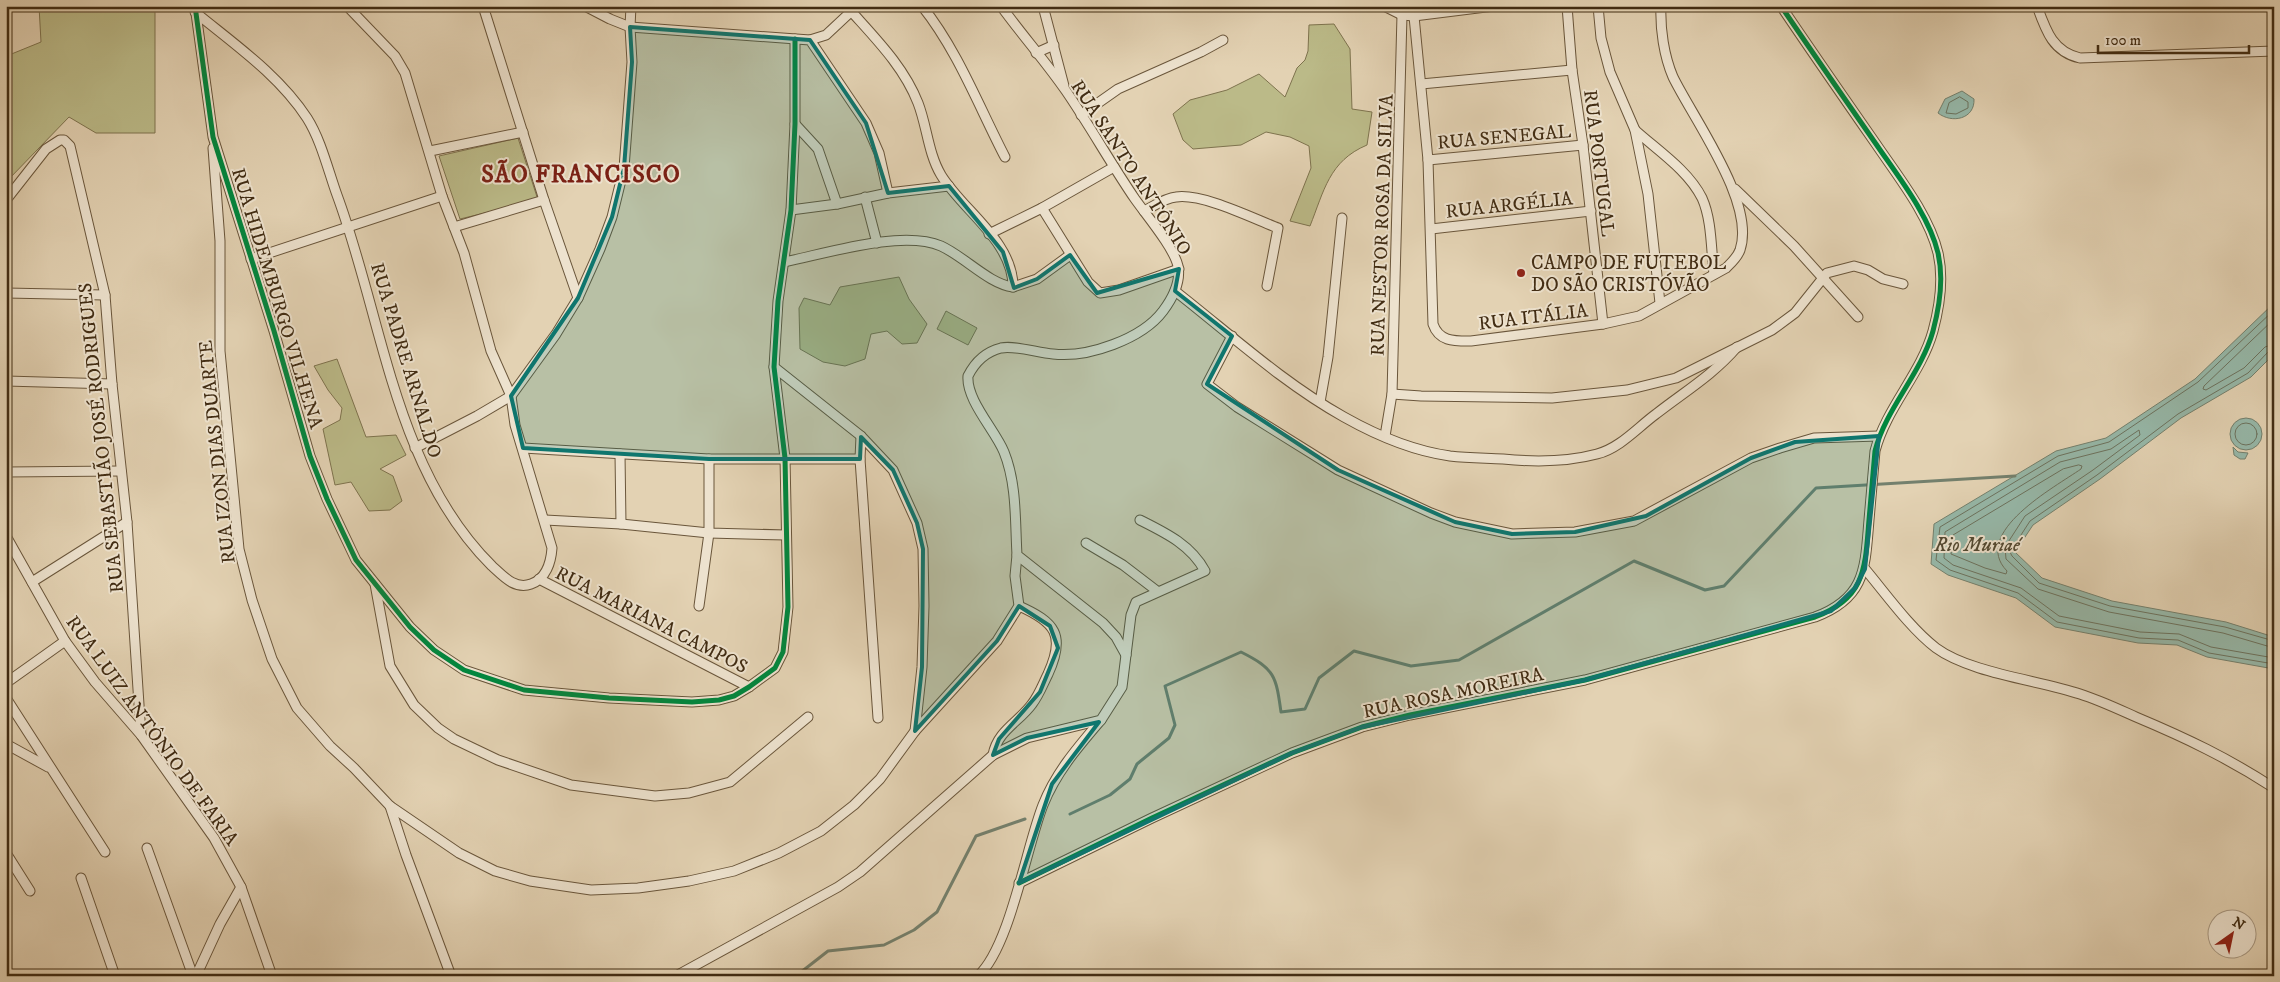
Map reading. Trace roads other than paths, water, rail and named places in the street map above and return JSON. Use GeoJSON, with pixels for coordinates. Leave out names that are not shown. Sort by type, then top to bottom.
{"type":"FeatureCollection","features":[{"type":"Feature","properties":{"kind":"street"},"geometry":{"type":"LineString","coordinates":[[6,10],[9,6]]}},
{"type":"Feature","properties":{"kind":"street"},"geometry":{"type":"LineString","coordinates":[[347,6],[395,56],[405,73],[442,196],[464,253],[491,351],[511,396],[515,425],[551,541],[551,559],[546,572],[539,579]]}},
{"type":"Feature","properties":{"kind":"street"},"geometry":{"type":"LineString","coordinates":[[483,6],[544,200],[578,298]]}},
{"type":"Feature","properties":{"kind":"street"},"geometry":{"type":"LineString","coordinates":[[586,6],[630,27],[810,40],[826,34],[854,8],[909,84],[918,104],[940,173],[1009,262],[1012,270],[1013,287]]}},
{"type":"Feature","properties":{"kind":"street"},"geometry":{"type":"LineString","coordinates":[[415,448],[478,416],[511,396],[556,334],[578,298],[612,217],[624,168],[632,62],[631,6]]}},
{"type":"Feature","properties":{"kind":"street"},"geometry":{"type":"LineString","coordinates":[[922,6],[938,25],[1005,158]]}},
{"type":"Feature","properties":{"kind":"street","name":"RUA SANTO ANTÔNIO"},"geometry":{"type":"LineString","coordinates":[[1002,6],[1065,90],[1114,167],[1172,251],[1179,269],[1175,291],[1159,316],[1143,329],[1121,342],[1078,354],[1057,355],[1003,348],[990,351],[979,358],[968,376],[970,391],[1004,452],[1011,477],[1017,555],[1015,576],[1018,606]]}},
{"type":"Feature","properties":{"kind":"street"},"geometry":{"type":"LineString","coordinates":[[1043,6],[1065,90]]}},
{"type":"Feature","properties":{"kind":"street"},"geometry":{"type":"LineString","coordinates":[[1384,6],[1402,15],[1414,16],[1494,6]]}},
{"type":"Feature","properties":{"kind":"street","name":"RUA ITÁLIA"},"geometry":{"type":"LineString","coordinates":[[1413,6],[1428,160],[1433,324],[1435,331],[1444,338],[1471,341],[1602,324],[1639,316],[1726,268],[1735,260],[1740,250],[1742,224],[1740,206],[1731,185],[1672,75],[1665,50],[1661,6]]}},
{"type":"Feature","properties":{"kind":"street","name":"RUA PORTUGAL"},"geometry":{"type":"LineString","coordinates":[[1567,6],[1572,70],[1584,145],[1602,324]]}},
{"type":"Feature","properties":{"kind":"street"},"geometry":{"type":"LineString","coordinates":[[1598,6],[1601,38],[1610,72],[1634,130],[1648,194],[1660,303]]}},
{"type":"Feature","properties":{"kind":"street"},"geometry":{"type":"LineString","coordinates":[[1781,6],[1905,187],[1927,225],[1938,252],[1940,300],[1932,333],[1922,362],[1879,436],[1875,451],[1865,569],[1908,619],[1936,647],[1952,657],[1976,666],[2081,694],[2201,744],[2239,765],[2274,788]]}},
{"type":"Feature","properties":{"kind":"street"},"geometry":{"type":"LineString","coordinates":[[2037,6],[2055,46],[2072,56],[2080,58],[2274,51]]}},
{"type":"Feature","properties":{"kind":"street","name":"RUA HIDEMBURGO VILHENA"},"geometry":{"type":"LineString","coordinates":[[195,9],[213,137],[274,331],[310,456],[356,560],[410,626],[434,650],[464,670],[524,690],[610,698],[692,702],[719,700],[734,696],[749,688],[775,668],[783,652],[788,607],[785,458],[774,368],[775,334],[791,210],[795,124],[795,39]]}},
{"type":"Feature","properties":{"kind":"street","name":"RUA PADRE ARNALDO"},"geometry":{"type":"LineString","coordinates":[[195,9],[268,72],[307,118],[349,227],[401,408],[415,448],[425,471],[446,509],[481,555],[514,584],[524,586],[532,584],[539,579]]}},
{"type":"Feature","properties":{"kind":"street","name":"RUA NESTOR ROSA DA SILVA"},"geometry":{"type":"LineString","coordinates":[[1385,436],[1392,394],[1402,15]]}},
{"type":"Feature","properties":{"kind":"street"},"geometry":{"type":"LineString","coordinates":[[810,40],[866,122],[879,153],[888,193]]}},
{"type":"Feature","properties":{"kind":"street"},"geometry":{"type":"LineString","coordinates":[[1081,115],[1118,89],[1201,52],[1223,40]]}},
{"type":"Feature","properties":{"kind":"street"},"geometry":{"type":"LineString","coordinates":[[1036,53],[1054,46]]}},
{"type":"Feature","properties":{"kind":"street"},"geometry":{"type":"LineString","coordinates":[[1421,84],[1572,70]]}},
{"type":"Feature","properties":{"kind":"street"},"geometry":{"type":"LineString","coordinates":[[795,124],[818,149],[836,204]]}},
{"type":"Feature","properties":{"kind":"street"},"geometry":{"type":"LineString","coordinates":[[1634,130],[1694,185],[1702,199],[1706,213],[1714,274]]}},
{"type":"Feature","properties":{"kind":"street"},"geometry":{"type":"LineString","coordinates":[[430,151],[523,132]]}},
{"type":"Feature","properties":{"kind":"street","name":"RUA IZON DIAS DUARTE"},"geometry":{"type":"LineString","coordinates":[[213,137],[220,241],[220,351],[239,549],[252,600],[272,659],[298,708],[330,746],[390,806],[459,853],[495,871],[530,881],[591,890],[638,888],[689,881],[743,867],[779,854],[821,831],[854,806],[880,779],[915,731],[997,641],[1018,606]]}},
{"type":"Feature","properties":{"kind":"street","name":"RUA SEBASTIÃO JOSÉ RODRIGUES"},"geometry":{"type":"LineString","coordinates":[[6,200],[46,149],[60,140],[70,146],[105,295],[112,384],[127,522],[141,735]]}},
{"type":"Feature","properties":{"kind":"street","name":"RUA SENEGAL"},"geometry":{"type":"LineString","coordinates":[[1428,160],[1584,145]]}},
{"type":"Feature","properties":{"kind":"street"},"geometry":{"type":"LineString","coordinates":[[989,234],[1042,208],[1114,167]]}},
{"type":"Feature","properties":{"kind":"street"},"geometry":{"type":"LineString","coordinates":[[1731,185],[1822,276],[1858,316]]}},
{"type":"Feature","properties":{"kind":"street"},"geometry":{"type":"LineString","coordinates":[[791,210],[836,204],[888,193],[949,186]]}},
{"type":"Feature","properties":{"kind":"street"},"geometry":{"type":"LineString","coordinates":[[251,258],[442,196]]}},
{"type":"Feature","properties":{"kind":"street"},"geometry":{"type":"LineString","coordinates":[[1144,211],[1174,197],[1186,196],[1278,228],[1267,286]]}},
{"type":"Feature","properties":{"kind":"street"},"geometry":{"type":"LineString","coordinates":[[865,197],[877,243]]}},
{"type":"Feature","properties":{"kind":"street"},"geometry":{"type":"LineString","coordinates":[[454,227],[544,200]]}},
{"type":"Feature","properties":{"kind":"street"},"geometry":{"type":"LineString","coordinates":[[1042,208],[1088,282],[1100,293],[1119,290],[1179,269]]}},
{"type":"Feature","properties":{"kind":"street","name":"RUA ARGÉLIA"},"geometry":{"type":"LineString","coordinates":[[1431,229],[1591,211]]}},
{"type":"Feature","properties":{"kind":"street"},"geometry":{"type":"LineString","coordinates":[[1320,402],[1328,357],[1342,218]]}},
{"type":"Feature","properties":{"kind":"street"},"geometry":{"type":"LineString","coordinates":[[784,262],[877,243],[903,240],[928,241],[958,255],[999,283],[1013,287],[1037,279],[1070,255]]}},
{"type":"Feature","properties":{"kind":"street"},"geometry":{"type":"LineString","coordinates":[[1392,394],[1552,398],[1598,395],[1627,390],[1676,378],[1789,320],[1822,276],[1836,270],[1854,266],[1868,270],[1883,279],[1903,284]]}},
{"type":"Feature","properties":{"kind":"street"},"geometry":{"type":"LineString","coordinates":[[1175,291],[1285,380],[1344,417],[1385,436],[1424,450],[1450,456],[1531,462],[1597,454],[1622,442],[1712,373],[1737,347]]}},
{"type":"Feature","properties":{"kind":"street"},"geometry":{"type":"LineString","coordinates":[[6,293],[105,295]]}},
{"type":"Feature","properties":{"kind":"street"},"geometry":{"type":"LineString","coordinates":[[1232,336],[1207,384],[1237,407],[1338,470],[1402,500],[1455,522],[1512,534],[1576,532],[1634,520],[1751,458],[1788,445],[1814,438],[1879,436]]}},
{"type":"Feature","properties":{"kind":"street"},"geometry":{"type":"LineString","coordinates":[[774,368],[861,436],[893,470],[902,486],[917,523],[923,548],[924,606],[922,667],[915,731]]}},
{"type":"Feature","properties":{"kind":"street"},"geometry":{"type":"LineString","coordinates":[[6,381],[112,384]]}},
{"type":"Feature","properties":{"kind":"street"},"geometry":{"type":"LineString","coordinates":[[861,436],[860,459],[878,718]]}},
{"type":"Feature","properties":{"kind":"street"},"geometry":{"type":"LineString","coordinates":[[523,448],[709,459],[860,459]]}},
{"type":"Feature","properties":{"kind":"street"},"geometry":{"type":"LineString","coordinates":[[620,454],[621,524]]}},
{"type":"Feature","properties":{"kind":"street"},"geometry":{"type":"LineString","coordinates":[[699,606],[708,533],[709,459]]}},
{"type":"Feature","properties":{"kind":"street"},"geometry":{"type":"LineString","coordinates":[[6,472],[122,471]]}},
{"type":"Feature","properties":{"kind":"street"},"geometry":{"type":"LineString","coordinates":[[545,520],[621,524],[708,533],[786,535]]}},
{"type":"Feature","properties":{"kind":"street"},"geometry":{"type":"LineString","coordinates":[[978,976],[983,971],[996,948],[1020,883],[1031,838],[1052,784],[1063,766],[1101,720],[1122,687],[1134,606],[1144,597],[1205,571],[1199,560],[1177,539],[1140,520]]}},
{"type":"Feature","properties":{"kind":"street"},"geometry":{"type":"LineString","coordinates":[[32,582],[127,522]]}},
{"type":"Feature","properties":{"kind":"street","name":"RUA LUIZ ANTÔNIO DE FARIA"},"geometry":{"type":"LineString","coordinates":[[6,536],[65,641],[95,682],[141,735],[214,838],[241,887],[272,976]]}},
{"type":"Feature","properties":{"kind":"street"},"geometry":{"type":"LineString","coordinates":[[1086,543],[1123,565],[1157,591]]}},
{"type":"Feature","properties":{"kind":"street"},"geometry":{"type":"LineString","coordinates":[[1017,555],[1103,623],[1116,637],[1126,655]]}},
{"type":"Feature","properties":{"kind":"street","name":"RUA ROSA MOREIRA"},"geometry":{"type":"LineString","coordinates":[[1020,883],[1152,818],[1292,753],[1362,727],[1410,714],[1585,680],[1815,617],[1831,611],[1843,602],[1855,588],[1865,569]]}},
{"type":"Feature","properties":{"kind":"street","name":"RUA MARIANA CAMPOS"},"geometry":{"type":"LineString","coordinates":[[539,579],[749,688]]}},
{"type":"Feature","properties":{"kind":"street"},"geometry":{"type":"LineString","coordinates":[[375,584],[390,666],[414,705],[438,728],[454,739],[498,760],[571,785],[655,796],[689,793],[730,782],[808,717]]}},
{"type":"Feature","properties":{"kind":"street"},"geometry":{"type":"LineString","coordinates":[[994,755],[999,739],[1032,705],[1040,692],[1058,648],[1055,635],[1050,626],[1038,615],[1018,606]]}},
{"type":"Feature","properties":{"kind":"street"},"geometry":{"type":"LineString","coordinates":[[6,683],[65,641]]}},
{"type":"Feature","properties":{"kind":"street"},"geometry":{"type":"LineString","coordinates":[[6,698],[105,852]]}},
{"type":"Feature","properties":{"kind":"street"},"geometry":{"type":"LineString","coordinates":[[676,976],[838,887],[860,872],[888,845],[994,755],[1026,738],[1101,720]]}},
{"type":"Feature","properties":{"kind":"street"},"geometry":{"type":"LineString","coordinates":[[6,744],[50,768]]}},
{"type":"Feature","properties":{"kind":"street"},"geometry":{"type":"LineString","coordinates":[[390,806],[451,976]]}},
{"type":"Feature","properties":{"kind":"street"},"geometry":{"type":"LineString","coordinates":[[147,848],[194,976]]}},
{"type":"Feature","properties":{"kind":"street"},"geometry":{"type":"LineString","coordinates":[[6,853],[30,891]]}},
{"type":"Feature","properties":{"kind":"street"},"geometry":{"type":"LineString","coordinates":[[81,878],[115,976]]}},
{"type":"Feature","properties":{"kind":"street"},"geometry":{"type":"LineString","coordinates":[[194,976],[241,887]]}},
{"type":"Feature","properties":{"kind":"water"},"geometry":{"type":"Polygon","coordinates":[[[1962,91],[1974,99],[1971,111],[1967,115],[1956,119],[1938,113],[1945,99],[1962,91]]]}},
{"type":"Feature","properties":{"kind":"water","name":"Rio Muriaé"},"geometry":{"type":"Polygon","coordinates":[[[2274,303],[2274,354],[2251,377],[2181,418],[2100,479],[2033,525],[2015,552],[2042,578],[2112,601],[2226,622],[2274,637],[2274,669],[2207,657],[2177,645],[2138,643],[2055,627],[2016,598],[1948,575],[1931,564],[1934,524],[2056,451],[2106,438],[2195,379],[2274,303]]]}},
{"type":"Feature","properties":{"kind":"water"},"geometry":{"type":"Polygon","coordinates":[[[2246,418],[2252,419],[2257,423],[2261,428],[2261,440],[2257,445],[2252,449],[2246,450],[2240,449],[2235,445],[2231,440],[2230,434],[2231,428],[2235,423],[2240,419],[2246,418]]]}},
{"type":"Feature","properties":{"kind":"water"},"geometry":{"type":"Polygon","coordinates":[[[2233,447],[2238,452],[2248,453],[2245,459],[2240,459],[2234,455],[2233,447]]]}},
{"type":"Feature","properties":{"kind":"waterway"},"geometry":{"type":"LineString","coordinates":[[1070,814],[1110,795],[1130,779],[1137,764],[1169,738],[1175,725],[1165,686],[1241,652],[1261,663],[1272,675],[1281,712],[1305,709],[1319,678],[1354,651],[1411,666],[1459,660],[1634,561],[1705,590],[1724,586],[1816,488],[2015,476]]}},
{"type":"Feature","properties":{"kind":"waterway"},"geometry":{"type":"LineString","coordinates":[[796,976],[828,951],[884,945],[914,930],[937,912],[976,836],[1025,819]]}},
{"type":"Feature","properties":{"kind":"place","name":"CAMPO DE FUTEBOL DO SÃO CRISTÓVÃO"},"geometry":{"type":"Point","coordinates":[1521,273]}},
{"type":"Feature","properties":{"kind":"district","name":"SÃO FRANCISCO"},"geometry":{"type":"Point","coordinates":[581,174]}}]}
